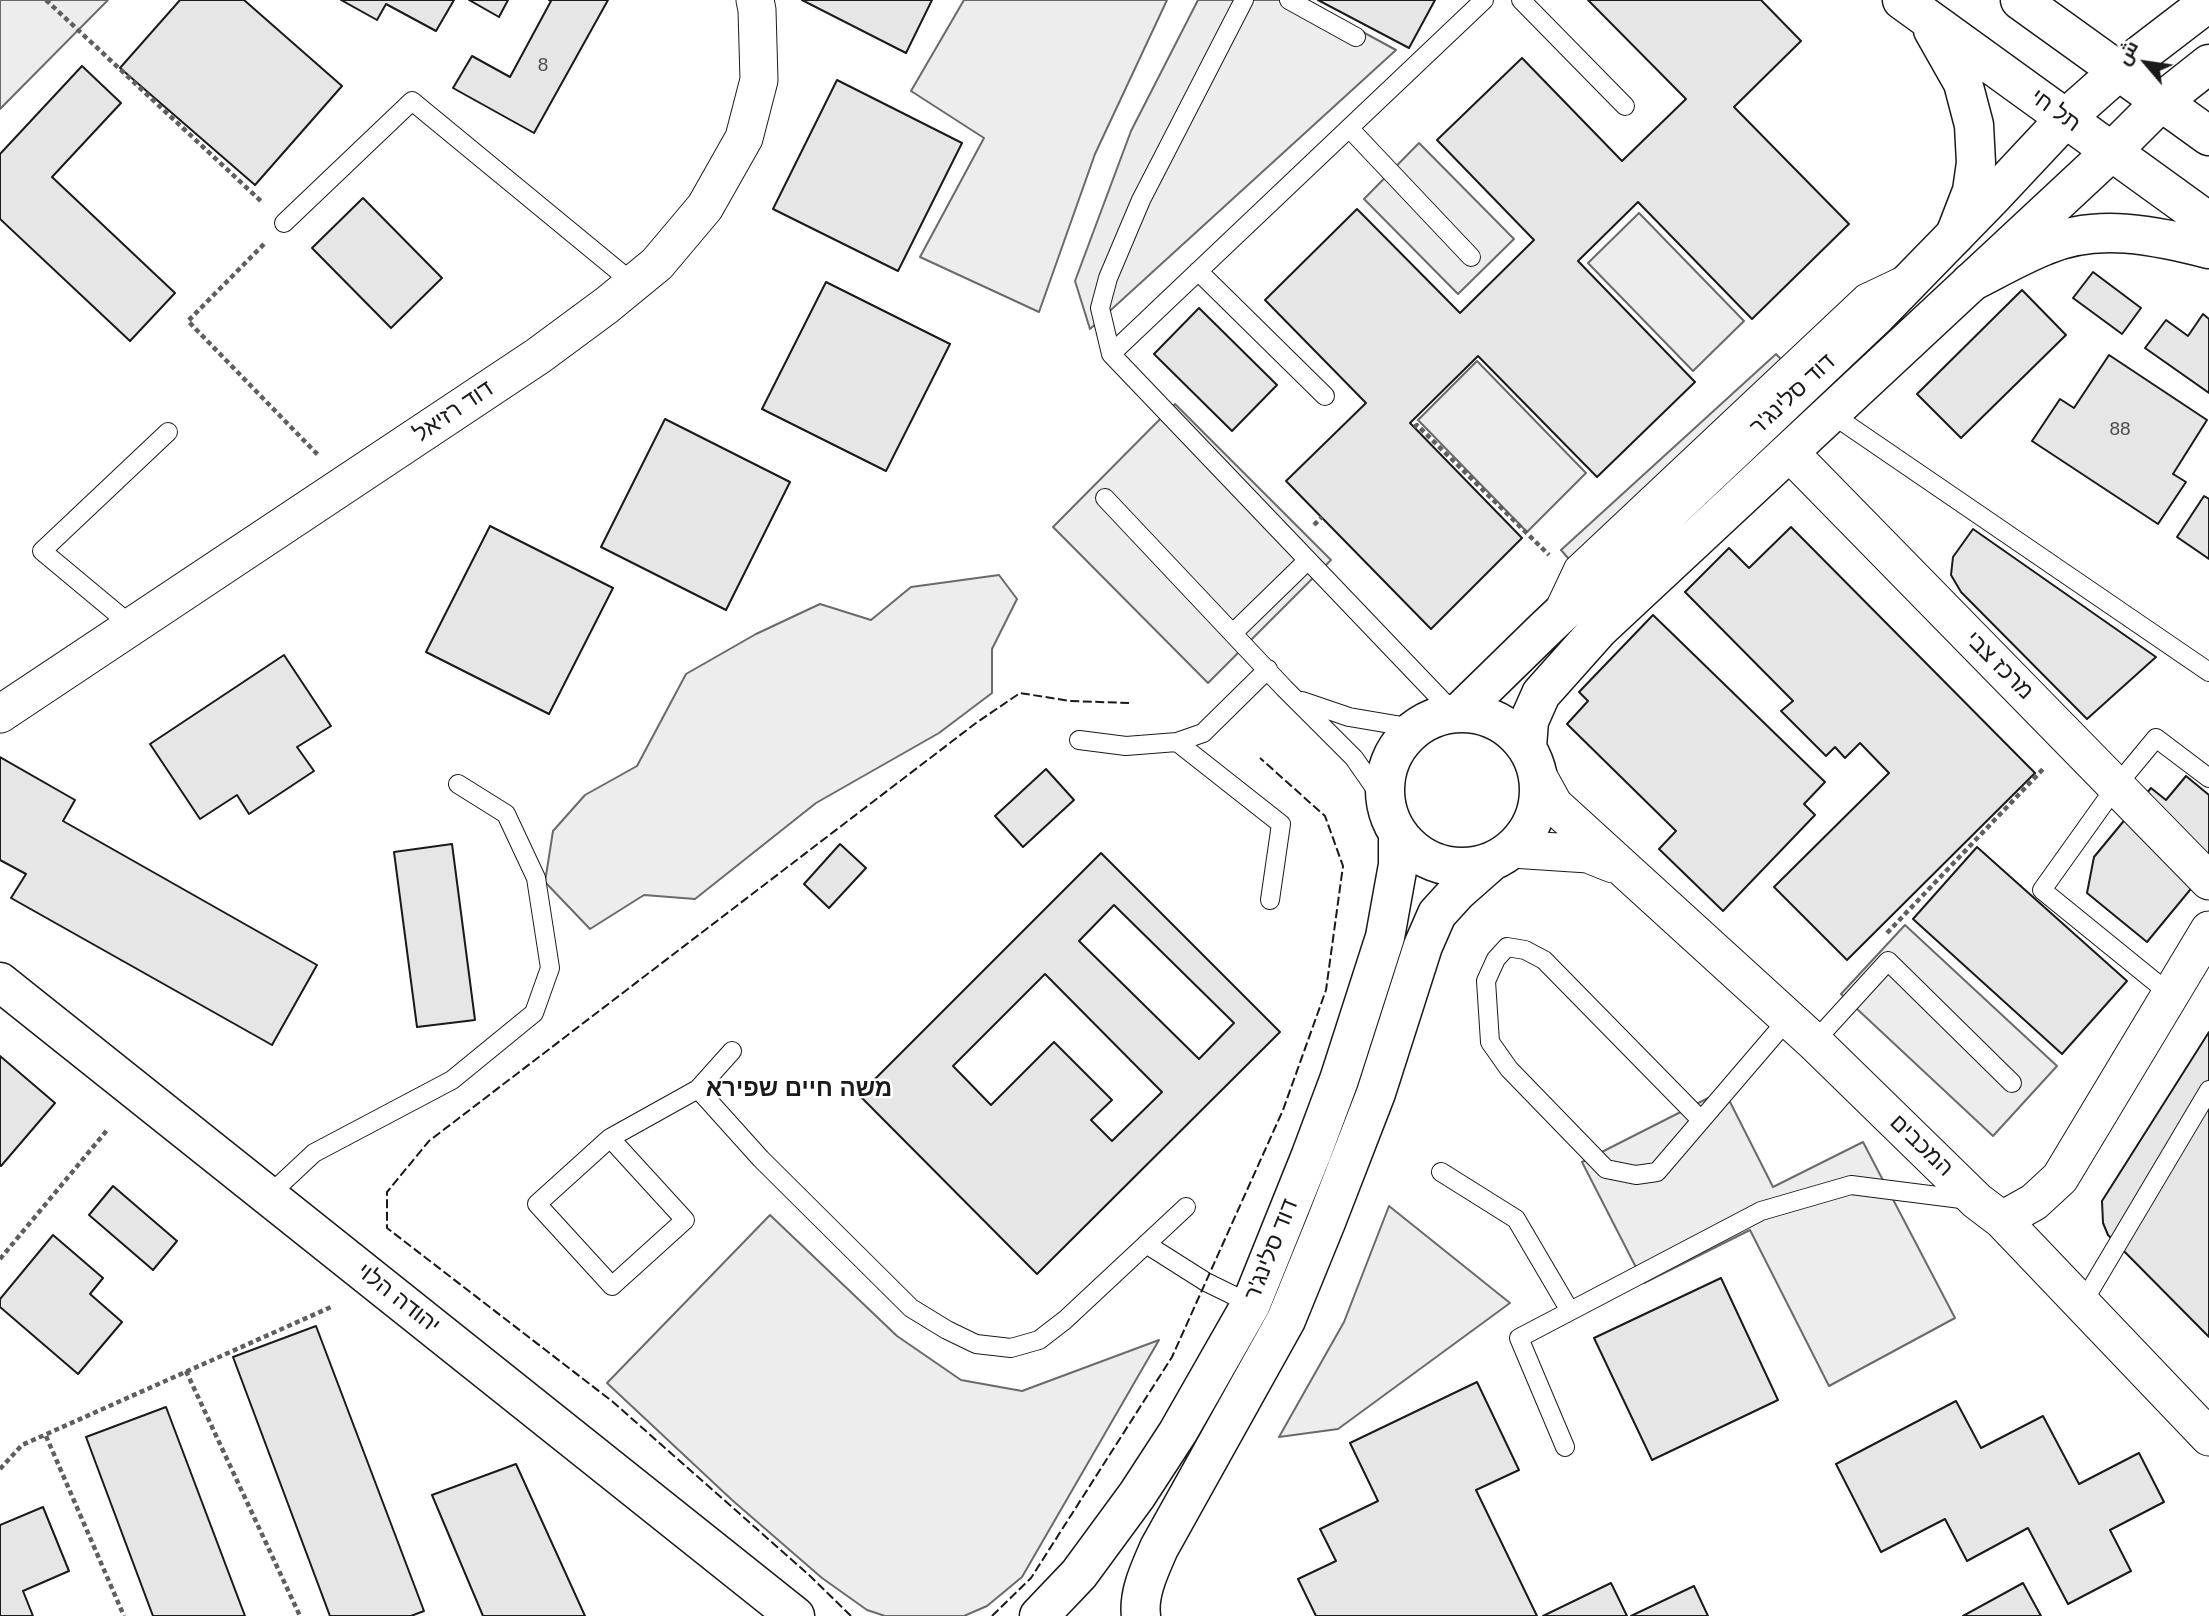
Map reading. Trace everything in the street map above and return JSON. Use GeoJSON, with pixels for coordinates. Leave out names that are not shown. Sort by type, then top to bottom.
{"type":"FeatureCollection","features":[{"type":"Feature","properties":{"kind":"main road"},"geometry":{"type":"LineString","coordinates":[[2020,0],[2209,136]]}},
{"type":"Feature","properties":{"kind":"main road","name":"דוד סלינג'ר"},"geometry":{"type":"LineString","coordinates":[[1457,712],[1876,316],[2066,118],[2119,71],[2209,2]]}},
{"type":"Feature","properties":{"kind":"main road"},"geometry":{"type":"LineString","coordinates":[[1913,8],[1963,83],[1974,125],[1976,163],[1972,191],[1955,236]]}},
{"type":"Feature","properties":{"kind":"main road","name":"תל חי"},"geometry":{"type":"LineString","coordinates":[[1913,8],[2209,222]]}},
{"type":"Feature","properties":{"kind":"main road","name":"דוד סלינג'ר"},"geometry":{"type":"LineString","coordinates":[[1533,762],[1529,721],[1541,694],[1599,629],[2111,152],[2161,102],[2209,64]]}},
{"type":"Feature","properties":{"kind":"main road"},"geometry":{"type":"LineString","coordinates":[[1971,282],[2046,244],[2085,234],[2122,232],[2166,238],[2209,249]]}},
{"type":"Feature","properties":{"kind":"main road"},"geometry":{"type":"LineString","coordinates":[[1457,712],[1482,714],[1504,724],[1533,762],[1537,806],[1528,831],[1501,856],[1469,867],[1451,867],[1436,863],[1420,856],[1392,819],[1384,788],[1393,752],[1414,727],[1436,716],[1457,712]]}},
{"type":"Feature","properties":{"kind":"main road","name":"דוד סלינג'ר"},"geometry":{"type":"LineString","coordinates":[[1039,1616],[1079,1574],[1137,1495],[1178,1432],[1251,1304],[1339,1080],[1385,937],[1398,865],[1392,819]]}},
{"type":"Feature","properties":{"kind":"main road","name":"דוד סלינג'ר"},"geometry":{"type":"LineString","coordinates":[[1141,1616],[1146,1578],[1158,1548],[1254,1381],[1286,1320],[1305,1275],[1376,1093],[1437,914],[1457,892],[1501,856]]}},
{"type":"Feature","properties":{"kind":"main road","name":"יהודה הלוי"},"geometry":{"type":"LineString","coordinates":[[0,982],[795,1616]]}},
{"type":"Feature","properties":{"kind":"street","name":"דוד רזיאל"},"geometry":{"type":"LineString","coordinates":[[0,715],[538,356],[657,264],[705,207],[744,138],[759,80],[755,0]]}},
{"type":"Feature","properties":{"kind":"street","name":"מרכז צבי"},"geometry":{"type":"LineString","coordinates":[[1789,452],[2209,881]]}},
{"type":"Feature","properties":{"kind":"street","name":"המכבים"},"geometry":{"type":"LineString","coordinates":[[1533,762],[1554,805],[1801,1030],[1989,1211],[2209,1437]]}},
{"type":"Feature","properties":{"kind":"street","name":"המכבים"},"geometry":{"type":"LineString","coordinates":[[1501,856],[1588,854],[1621,867]]}},
{"type":"Feature","properties":{"kind":"street"},"geometry":{"type":"LineString","coordinates":[[1989,1211],[2034,1202],[2060,1178],[2209,930]]}},
{"type":"Feature","properties":{"kind":"lane"},"geometry":{"type":"LineString","coordinates":[[1244,0],[1141,200],[1108,278],[1100,308],[1111,354],[1308,561],[1457,712]]}},
{"type":"Feature","properties":{"kind":"lane"},"geometry":{"type":"LineString","coordinates":[[1289,0],[1356,37]]}},
{"type":"Feature","properties":{"kind":"lane"},"geometry":{"type":"LineString","coordinates":[[1111,354],[1484,0]]}},
{"type":"Feature","properties":{"kind":"lane"},"geometry":{"type":"LineString","coordinates":[[1521,0],[1625,106]]}},
{"type":"Feature","properties":{"kind":"lane"},"geometry":{"type":"LineString","coordinates":[[284,223],[412,101],[633,283]]}},
{"type":"Feature","properties":{"kind":"lane"},"geometry":{"type":"LineString","coordinates":[[1349,128],[1471,257]]}},
{"type":"Feature","properties":{"kind":"lane"},"geometry":{"type":"LineString","coordinates":[[1544,630],[1574,566],[1863,294],[1927,264]]}},
{"type":"Feature","properties":{"kind":"lane"},"geometry":{"type":"LineString","coordinates":[[1198,271],[1325,396]]}},
{"type":"Feature","properties":{"kind":"lane"},"geometry":{"type":"LineString","coordinates":[[1830,414],[2209,673]]}},
{"type":"Feature","properties":{"kind":"lane"},"geometry":{"type":"LineString","coordinates":[[132,626],[42,551],[169,432]]}},
{"type":"Feature","properties":{"kind":"lane"},"geometry":{"type":"LineString","coordinates":[[1105,498],[1354,758],[1392,819]]}},
{"type":"Feature","properties":{"kind":"lane"},"geometry":{"type":"LineString","coordinates":[[1233,633],[1308,561]]}},
{"type":"Feature","properties":{"kind":"lane"},"geometry":{"type":"LineString","coordinates":[[1079,740],[1126,746],[1177,741],[1203,733],[1268,670]]}},
{"type":"Feature","properties":{"kind":"lane"},"geometry":{"type":"LineString","coordinates":[[1297,699],[1349,717],[1414,727]]}},
{"type":"Feature","properties":{"kind":"lane"},"geometry":{"type":"LineString","coordinates":[[2170,994],[2042,890],[2117,785],[2156,738],[2209,778]]}},
{"type":"Feature","properties":{"kind":"lane"},"geometry":{"type":"LineString","coordinates":[[1177,741],[1281,824],[1270,900]]}},
{"type":"Feature","properties":{"kind":"lane"},"geometry":{"type":"LineString","coordinates":[[268,1196],[314,1153],[452,1080],[534,1013],[550,968],[536,878],[506,814],[458,784]]}},
{"type":"Feature","properties":{"kind":"lane"},"geometry":{"type":"LineString","coordinates":[[1701,1120],[1544,960],[1525,950],[1507,947],[1496,959],[1486,981],[1490,1042],[1509,1069],[1606,1169],[1636,1175],[1657,1172],[1701,1120],[1801,1030],[1888,961],[2012,1083]]}},
{"type":"Feature","properties":{"kind":"lane"},"geometry":{"type":"LineString","coordinates":[[610,1138],[685,1220],[612,1286],[537,1204],[610,1138],[698,1089],[732,1051]]}},
{"type":"Feature","properties":{"kind":"lane"},"geometry":{"type":"LineString","coordinates":[[698,1089],[761,1159],[911,1308],[976,1344],[1011,1348],[1039,1340],[1186,1207]]}},
{"type":"Feature","properties":{"kind":"lane"},"geometry":{"type":"LineString","coordinates":[[2082,1304],[2209,1090]]}},
{"type":"Feature","properties":{"kind":"lane"},"geometry":{"type":"LineString","coordinates":[[1441,1172],[1516,1219],[1570,1311]]}},
{"type":"Feature","properties":{"kind":"lane"},"geometry":{"type":"LineString","coordinates":[[1565,1447],[1519,1338],[1761,1211],[1851,1185],[1989,1211]]}},
{"type":"Feature","properties":{"kind":"lane"},"geometry":{"type":"LineString","coordinates":[[1146,1244],[1206,1282],[1251,1304]]}},
{"type":"Feature","properties":{"kind":"path"},"geometry":{"type":"LineString","coordinates":[[46,0],[284,223],[188,321],[346,484]]}},
{"type":"Feature","properties":{"kind":"path"},"geometry":{"type":"LineString","coordinates":[[1414,427],[1417,425],[1569,576]]}},
{"type":"Feature","properties":{"kind":"path"},"geometry":{"type":"LineString","coordinates":[[1882,938],[2072,740]]}},
{"type":"Feature","properties":{"kind":"path"},"geometry":{"type":"LineString","coordinates":[[0,1259],[108,1129]]}},
{"type":"Feature","properties":{"kind":"path"},"geometry":{"type":"LineString","coordinates":[[0,1469],[22,1446],[331,1307]]}},
{"type":"Feature","properties":{"kind":"path"},"geometry":{"type":"LineString","coordinates":[[186,1371],[300,1616]]}},
{"type":"Feature","properties":{"kind":"path"},"geometry":{"type":"LineString","coordinates":[[46,1436],[124,1616]]}},
{"type":"Feature","properties":{"kind":"shaded area"},"geometry":{"type":"Polygon","coordinates":[[[0,0],[108,0],[0,109],[0,0]]]}},
{"type":"Feature","properties":{"kind":"shaded area"},"geometry":{"type":"Polygon","coordinates":[[[964,0],[1167,0],[1095,154],[1039,312],[920,257],[984,138],[911,91],[964,0]]]}},
{"type":"Feature","properties":{"kind":"shaded area"},"geometry":{"type":"Polygon","coordinates":[[[1198,0],[1304,0],[1396,50],[1090,329],[1075,281],[1131,131],[1198,0]]]}},
{"type":"Feature","properties":{"kind":"shaded area"},"geometry":{"type":"Polygon","coordinates":[[[1419,143],[1514,239],[1458,294],[1364,199],[1419,143]]]}},
{"type":"Feature","properties":{"kind":"shaded area"},"geometry":{"type":"Polygon","coordinates":[[[1639,213],[1744,321],[1693,371],[1588,263],[1639,213]]]}},
{"type":"Feature","properties":{"kind":"shaded area"},"geometry":{"type":"Polygon","coordinates":[[[1776,354],[1797,376],[1581,573],[1561,550],[1776,354]]]}},
{"type":"Feature","properties":{"kind":"shaded area"},"geometry":{"type":"Polygon","coordinates":[[[1477,361],[1586,473],[1527,532],[1418,420],[1477,361]]]}},
{"type":"Feature","properties":{"kind":"shaded area"},"geometry":{"type":"Polygon","coordinates":[[[1175,404],[1331,560],[1208,683],[1053,527],[1175,404]]]}},
{"type":"Feature","properties":{"kind":"shaded area"},"geometry":{"type":"Polygon","coordinates":[[[999,575],[1017,599],[992,649],[992,693],[939,733],[816,803],[695,899],[644,895],[590,929],[545,882],[553,831],[585,795],[637,766],[686,674],[756,634],[820,604],[871,620],[911,587],[999,575]]]}},
{"type":"Feature","properties":{"kind":"shaded area"},"geometry":{"type":"Polygon","coordinates":[[[1905,925],[2057,1066],[1993,1136],[1841,994],[1905,925]]]}},
{"type":"Feature","properties":{"kind":"shaded area"},"geometry":{"type":"Polygon","coordinates":[[[1724,1090],[1773,1187],[1863,1142],[1955,1318],[1829,1386],[1750,1230],[1644,1283],[1582,1162],[1724,1090]]]}},
{"type":"Feature","properties":{"kind":"shaded area"},"geometry":{"type":"Polygon","coordinates":[[[1389,1206],[1510,1303],[1338,1429],[1279,1437],[1344,1322],[1389,1206]]]}},
{"type":"Feature","properties":{"kind":"shaded area"},"geometry":{"type":"Polygon","coordinates":[[[770,1215],[897,1336],[961,1380],[1022,1391],[1159,1340],[1022,1577],[987,1606],[964,1616],[885,1616],[867,1610],[822,1578],[732,1500],[607,1383],[770,1215]]]}},
{"type":"Feature","properties":{"kind":"building"},"geometry":{"type":"Polygon","coordinates":[[[180,0],[244,0],[342,86],[255,185],[120,68],[180,0]]]}},
{"type":"Feature","properties":{"kind":"building"},"geometry":{"type":"Polygon","coordinates":[[[341,0],[454,0],[436,31],[386,4],[377,20],[341,0]]]}},
{"type":"Feature","properties":{"kind":"building"},"geometry":{"type":"Polygon","coordinates":[[[469,0],[508,0],[499,17],[469,0]]]}},
{"type":"Feature","properties":{"kind":"building"},"geometry":{"type":"Polygon","coordinates":[[[549,0],[608,0],[534,133],[453,88],[472,56],[510,77],[551,1],[549,0]]]}},
{"type":"Feature","properties":{"kind":"building"},"geometry":{"type":"Polygon","coordinates":[[[802,0],[932,0],[906,53],[802,0]]]}},
{"type":"Feature","properties":{"kind":"building"},"geometry":{"type":"Polygon","coordinates":[[[1318,0],[1435,0],[1409,48],[1318,0]]]}},
{"type":"Feature","properties":{"kind":"building"},"geometry":{"type":"Polygon","coordinates":[[[1588,0],[1761,0],[1801,41],[1734,107],[1849,224],[1752,319],[1638,202],[1578,261],[1695,382],[1597,477],[1478,356],[1410,423],[1522,538],[1431,629],[1286,481],[1366,403],[1265,300],[1357,209],[1460,313],[1534,240],[1437,140],[1522,58],[1622,161],[1686,99],[1588,0]]]}},
{"type":"Feature","properties":{"kind":"building"},"geometry":{"type":"Polygon","coordinates":[[[82,66],[121,103],[52,177],[175,293],[130,341],[0,219],[0,154],[82,66]]]}},
{"type":"Feature","properties":{"kind":"building"},"geometry":{"type":"Polygon","coordinates":[[[837,80],[962,143],[898,271],[773,209],[837,80]]]}},
{"type":"Feature","properties":{"kind":"building"},"geometry":{"type":"Polygon","coordinates":[[[363,198],[442,278],[391,328],[312,248],[363,198]]]}},
{"type":"Feature","properties":{"kind":"building"},"geometry":{"type":"Polygon","coordinates":[[[2093,272],[2141,308],[2122,334],[2073,298],[2093,272]]]}},
{"type":"Feature","properties":{"kind":"building"},"geometry":{"type":"Polygon","coordinates":[[[826,282],[950,344],[886,471],[762,409],[826,282]]]}},
{"type":"Feature","properties":{"kind":"building"},"geometry":{"type":"Polygon","coordinates":[[[2022,290],[2066,335],[1961,438],[1917,394],[2022,290]]]}},
{"type":"Feature","properties":{"kind":"building"},"geometry":{"type":"Polygon","coordinates":[[[1199,308],[1277,385],[1232,431],[1154,354],[1199,308]]]}},
{"type":"Feature","properties":{"kind":"building"},"geometry":{"type":"Polygon","coordinates":[[[2203,314],[2209,319],[2209,393],[2145,348],[2166,320],[2188,336],[2203,314]]]}},
{"type":"Feature","properties":{"kind":"building"},"geometry":{"type":"Polygon","coordinates":[[[2109,355],[2207,420],[2173,474],[2186,482],[2158,524],[2032,441],[2060,399],[2074,408],[2109,355]]]}},
{"type":"Feature","properties":{"kind":"building"},"geometry":{"type":"Polygon","coordinates":[[[665,419],[790,482],[726,610],[601,547],[665,419]]]}},
{"type":"Feature","properties":{"kind":"building"},"geometry":{"type":"Polygon","coordinates":[[[2204,496],[2209,499],[2209,559],[2177,537],[2204,496]]]}},
{"type":"Feature","properties":{"kind":"building"},"geometry":{"type":"Polygon","coordinates":[[[490,526],[613,588],[549,714],[426,652],[490,526]]]}},
{"type":"Feature","properties":{"kind":"building"},"geometry":{"type":"Polygon","coordinates":[[[1791,527],[2035,773],[1847,960],[1774,887],[1889,773],[1860,743],[1845,758],[1835,747],[1826,756],[1781,711],[1793,701],[1685,592],[1729,548],[1749,568],[1791,527]]]}},
{"type":"Feature","properties":{"kind":"building"},"geometry":{"type":"Polygon","coordinates":[[[1973,529],[2156,657],[2087,719],[1961,592],[1951,575],[1953,557],[1973,529]]]}},
{"type":"Feature","properties":{"kind":"building"},"geometry":{"type":"Polygon","coordinates":[[[1653,615],[1825,782],[1804,804],[1815,815],[1723,911],[1659,849],[1676,831],[1567,724],[1588,701],[1579,692],[1653,615]]]}},
{"type":"Feature","properties":{"kind":"building"},"geometry":{"type":"Polygon","coordinates":[[[284,655],[331,726],[297,747],[314,771],[249,814],[237,795],[200,819],[150,744],[284,655]]]}},
{"type":"Feature","properties":{"kind":"building"},"geometry":{"type":"Polygon","coordinates":[[[0,757],[75,800],[63,821],[317,965],[272,1045],[11,898],[26,874],[0,860],[0,757]]]}},
{"type":"Feature","properties":{"kind":"building"},"geometry":{"type":"Polygon","coordinates":[[[1046,769],[1074,800],[1023,847],[995,816],[1046,769]]]}},
{"type":"Feature","properties":{"kind":"building"},"geometry":{"type":"Polygon","coordinates":[[[2186,776],[2209,795],[2209,867],[2147,942],[2087,893],[2094,857],[2151,788],[2166,800],[2186,776]]]}},
{"type":"Feature","properties":{"kind":"building"},"geometry":{"type":"Polygon","coordinates":[[[452,844],[475,1020],[417,1027],[394,852],[452,844]]]}},
{"type":"Feature","properties":{"kind":"building"},"geometry":{"type":"Polygon","coordinates":[[[840,844],[866,868],[829,908],[804,884],[840,844]]]}},
{"type":"Feature","properties":{"kind":"building"},"geometry":{"type":"Polygon","coordinates":[[[1977,847],[2127,981],[2062,1054],[1913,919],[1977,847]]]}},
{"type":"Feature","properties":{"kind":"building"},"geometry":{"type":"Polygon","coordinates":[[[1101,853],[1280,1032],[1037,1274],[859,1095],[1101,853]],[[1114,905],[1079,941],[1199,1059],[1234,1023],[1114,905]],[[1045,974],[953,1066],[991,1105],[1054,1042],[1112,1100],[1091,1120],[1112,1141],[1162,1092],[1045,974]]]}},
{"type":"Feature","properties":{"kind":"building"},"geometry":{"type":"Polygon","coordinates":[[[2209,1032],[2209,1337],[2108,1235],[2103,1223],[2102,1201],[2209,1032]]]}},
{"type":"Feature","properties":{"kind":"building"},"geometry":{"type":"Polygon","coordinates":[[[0,1056],[55,1103],[1,1166],[0,1166],[0,1056]]]}},
{"type":"Feature","properties":{"kind":"building"},"geometry":{"type":"Polygon","coordinates":[[[113,1186],[177,1241],[153,1270],[89,1215],[113,1186]]]}},
{"type":"Feature","properties":{"kind":"building"},"geometry":{"type":"Polygon","coordinates":[[[53,1235],[103,1278],[90,1294],[122,1322],[78,1374],[0,1307],[0,1299],[53,1235]]]}},
{"type":"Feature","properties":{"kind":"building"},"geometry":{"type":"Polygon","coordinates":[[[1721,1278],[1778,1400],[1652,1460],[1594,1338],[1721,1278]]]}},
{"type":"Feature","properties":{"kind":"building"},"geometry":{"type":"Polygon","coordinates":[[[316,1326],[424,1611],[411,1616],[330,1616],[233,1357],[316,1326]]]}},
{"type":"Feature","properties":{"kind":"building"},"geometry":{"type":"Polygon","coordinates":[[[1477,1382],[1519,1470],[1476,1490],[1537,1616],[1316,1616],[1298,1579],[1336,1561],[1320,1529],[1378,1501],[1350,1443],[1477,1382]]]}},
{"type":"Feature","properties":{"kind":"building"},"geometry":{"type":"Polygon","coordinates":[[[1956,1401],[1981,1448],[2043,1416],[2079,1484],[2139,1453],[2164,1502],[2110,1530],[2131,1571],[2068,1604],[2028,1528],[1967,1561],[1945,1519],[1881,1552],[1836,1464],[1956,1401]]]}},
{"type":"Feature","properties":{"kind":"building"},"geometry":{"type":"Polygon","coordinates":[[[166,1407],[245,1616],[153,1616],[86,1437],[166,1407]]]}},
{"type":"Feature","properties":{"kind":"building"},"geometry":{"type":"Polygon","coordinates":[[[516,1464],[585,1616],[483,1616],[432,1495],[516,1464]]]}},
{"type":"Feature","properties":{"kind":"building"},"geometry":{"type":"Polygon","coordinates":[[[43,1507],[69,1571],[23,1591],[33,1616],[0,1616],[0,1525],[43,1507]]]}},
{"type":"Feature","properties":{"kind":"building"},"geometry":{"type":"Polygon","coordinates":[[[1611,1583],[1627,1616],[1543,1616],[1611,1583]]]}},
{"type":"Feature","properties":{"kind":"building"},"geometry":{"type":"Polygon","coordinates":[[[2023,1583],[2041,1616],[1963,1616],[2023,1583]]]}},
{"type":"Feature","properties":{"kind":"building"},"geometry":{"type":"Polygon","coordinates":[[[1694,1586],[1708,1616],[1631,1616],[1694,1586]]]}},
{"type":"Feature","properties":{"kind":"fence"},"geometry":{"type":"LineString","coordinates":[[851,1616],[809,1575],[613,1402],[387,1228],[387,1192],[429,1141],[976,723],[1020,693],[1070,701],[1129,703]]}},
{"type":"Feature","properties":{"kind":"fence"},"geometry":{"type":"LineString","coordinates":[[992,1616],[1031,1578],[1172,1357],[1283,1110],[1326,990],[1343,866],[1325,816],[1260,758]]}},
{"type":"Feature","properties":{"kind":"district","name":"משה חיים שפירא"},"geometry":{"type":"Point","coordinates":[799,1089]}}]}
